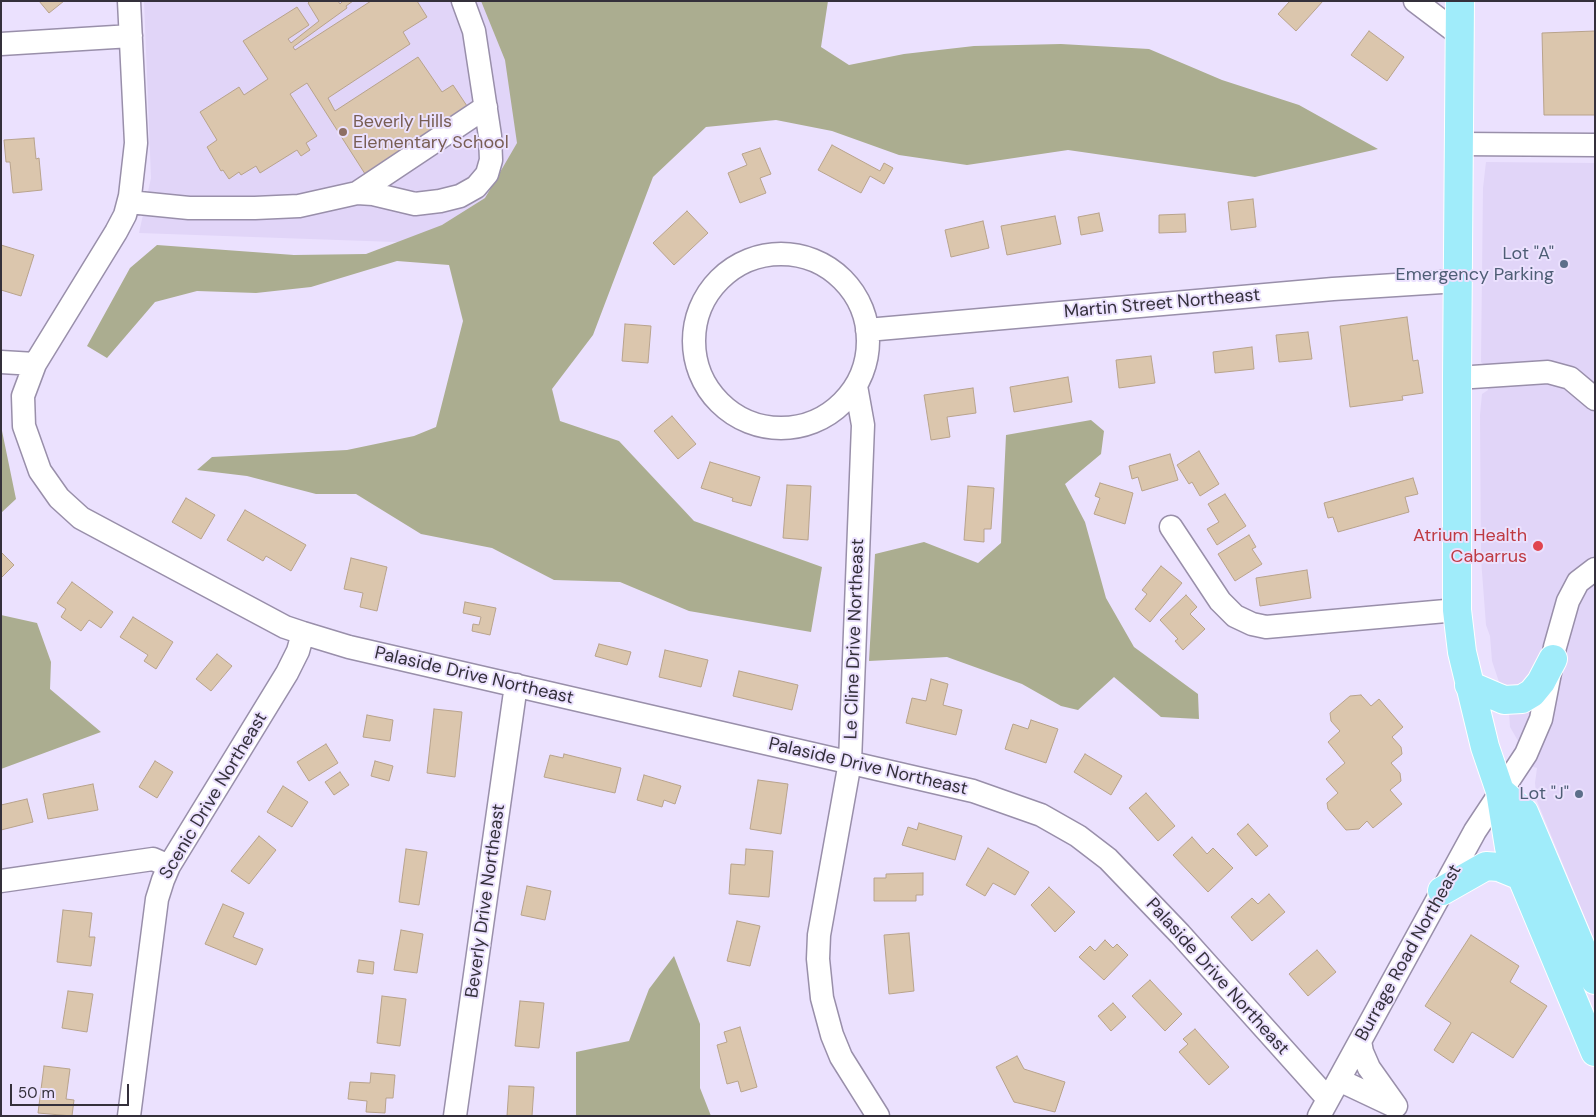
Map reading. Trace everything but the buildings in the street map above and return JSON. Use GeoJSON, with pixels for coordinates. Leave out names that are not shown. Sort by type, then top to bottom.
{"type":"FeatureCollection","features":[{"type":"Feature","properties":{"kind":"main road"},"geometry":{"type":"LineString","coordinates":[[1460,1],[1456,378],[1458,610],[1462,652],[1485,747],[1500,791],[1509,847],[1595,1052]]}},
{"type":"Feature","properties":{"kind":"main road"},"geometry":{"type":"LineString","coordinates":[[1470,686],[1504,700],[1522,699],[1532,693],[1541,682],[1553,659]]}},
{"type":"Feature","properties":{"kind":"main road"},"geometry":{"type":"LineString","coordinates":[[1500,791],[1524,812],[1595,980]]}},
{"type":"Feature","properties":{"kind":"main road"},"geometry":{"type":"LineString","coordinates":[[1442,891],[1486,866],[1500,867],[1521,876]]}},
{"type":"Feature","properties":{"kind":"street","name":"Palaside Drive Northeast"},"geometry":{"type":"LineString","coordinates":[[128,1],[136,143],[135,166],[128,202],[116,232],[35,364],[23,396],[24,426],[40,471],[59,498],[81,518],[102,531],[285,627],[303,633],[349,647],[973,791],[1041,815],[1078,836],[1108,859],[1173,927],[1324,1107]]}},
{"type":"Feature","properties":{"kind":"street"},"geometry":{"type":"LineString","coordinates":[[128,202],[189,208],[255,208],[299,206],[368,194],[415,204],[460,196],[476,187],[487,174],[491,160],[487,116],[474,31],[463,1]]}},
{"type":"Feature","properties":{"kind":"street"},"geometry":{"type":"LineString","coordinates":[[1415,1],[1460,35]]}},
{"type":"Feature","properties":{"kind":"street"},"geometry":{"type":"LineString","coordinates":[[1,44],[131,36]]}},
{"type":"Feature","properties":{"kind":"street"},"geometry":{"type":"LineString","coordinates":[[368,194],[487,116]]}},
{"type":"Feature","properties":{"kind":"street"},"geometry":{"type":"LineString","coordinates":[[1459,144],[1595,146]]}},
{"type":"Feature","properties":{"kind":"street"},"geometry":{"type":"LineString","coordinates":[[786,254],[803,257],[819,263],[840,278],[856,298],[867,330],[867,350],[864,369],[856,386],[827,415],[809,424],[789,428],[768,428],[748,422],[731,413],[715,400],[704,383],[696,364],[694,344],[695,323],[702,304],[713,287],[728,273],[758,257],[786,254]]}},
{"type":"Feature","properties":{"kind":"street","name":"Martin Street Northeast"},"geometry":{"type":"LineString","coordinates":[[867,330],[1333,289],[1458,281]]}},
{"type":"Feature","properties":{"kind":"street"},"geometry":{"type":"LineString","coordinates":[[1,362],[35,364]]}},
{"type":"Feature","properties":{"kind":"street"},"geometry":{"type":"LineString","coordinates":[[1456,378],[1548,372],[1570,378],[1595,399]]}},
{"type":"Feature","properties":{"kind":"street","name":"Le Cline Drive Northeast"},"geometry":{"type":"LineString","coordinates":[[856,386],[863,425],[850,762],[821,926],[818,959],[822,998],[832,1035],[841,1057],[878,1116]]}},
{"type":"Feature","properties":{"kind":"street"},"geometry":{"type":"LineString","coordinates":[[1171,527],[1220,602],[1235,616],[1252,624],[1266,627],[1458,610]]}},
{"type":"Feature","properties":{"kind":"street","name":"Burrage Road Northeast"},"geometry":{"type":"LineString","coordinates":[[1324,1107],[1442,891],[1500,791],[1526,754],[1541,718],[1553,659],[1568,601],[1578,582],[1595,569]]}},
{"type":"Feature","properties":{"kind":"street","name":"Scenic Drive Northeast"},"geometry":{"type":"LineString","coordinates":[[129,1116],[157,899],[169,866],[287,673],[298,652],[303,633]]}},
{"type":"Feature","properties":{"kind":"street","name":"Beverly Drive Northeast"},"geometry":{"type":"LineString","coordinates":[[456,1116],[516,685]]}},
{"type":"Feature","properties":{"kind":"street"},"geometry":{"type":"LineString","coordinates":[[1,881],[153,859],[169,866]]}},
{"type":"Feature","properties":{"kind":"street"},"geometry":{"type":"LineString","coordinates":[[1339,1080],[1396,1106],[1369,1068],[1362,1052],[1360,1041]]}},
{"type":"Feature","properties":{"kind":"shaded area","name":"Beverly Hills Elementary School"},"geometry":{"type":"Polygon","coordinates":[[[144,1],[513,1],[535,156],[452,244],[139,233],[151,178],[144,1]]]}},
{"type":"Feature","properties":{"kind":"shaded area","name":"Atrium Health Cabarrus"},"geometry":{"type":"Polygon","coordinates":[[[1486,162],[1595,163],[1595,942],[1537,801],[1535,783],[1537,768],[1533,767],[1510,727],[1509,712],[1492,661],[1490,636],[1486,625],[1481,559],[1480,415],[1482,394],[1488,390],[1484,365],[1481,362],[1483,188],[1486,162]]]}},
{"type":"Feature","properties":{"kind":"green space"},"geometry":{"type":"Polygon","coordinates":[[[481,1],[828,1],[821,47],[849,65],[904,54],[974,46],[1061,44],[1149,49],[1222,80],[1299,105],[1378,149],[1255,177],[1068,150],[967,165],[899,155],[832,131],[776,120],[706,127],[653,177],[593,335],[552,389],[560,421],[619,441],[694,521],[822,567],[811,632],[689,611],[620,582],[554,580],[492,548],[421,534],[356,494],[316,494],[247,476],[197,470],[212,457],[347,450],[414,436],[436,427],[463,321],[449,265],[397,261],[311,287],[256,293],[197,291],[155,302],[107,358],[87,346],[130,268],[157,245],[294,255],[366,254],[442,225],[485,198],[517,143],[505,60],[481,1]]]}},
{"type":"Feature","properties":{"kind":"green space"},"geometry":{"type":"Polygon","coordinates":[[[1091,420],[1104,431],[1101,454],[1065,484],[1085,522],[1106,598],[1134,647],[1198,694],[1199,719],[1161,717],[1114,677],[1078,710],[1061,706],[1022,684],[947,657],[869,661],[875,554],[924,542],[978,563],[1001,543],[1006,435],[1091,420]]]}},
{"type":"Feature","properties":{"kind":"green space"},"geometry":{"type":"Polygon","coordinates":[[[1,426],[16,499],[1,513],[1,426]]]}},
{"type":"Feature","properties":{"kind":"green space"},"geometry":{"type":"Polygon","coordinates":[[[1,615],[37,623],[51,662],[50,689],[101,732],[1,769],[1,615]]]}},
{"type":"Feature","properties":{"kind":"green space"},"geometry":{"type":"Polygon","coordinates":[[[674,956],[700,1024],[700,1088],[711,1116],[576,1116],[576,1052],[629,1041],[649,989],[674,956]]]}},
{"type":"Feature","properties":{"kind":"place","name":"Beverly Hills Elementary School"},"geometry":{"type":"Point","coordinates":[343,132]}},
{"type":"Feature","properties":{"kind":"place","name":"Lot \"A\" Emergency Parking"},"geometry":{"type":"Point","coordinates":[1564,264]}},
{"type":"Feature","properties":{"kind":"place","name":"Atrium Health Cabarrus"},"geometry":{"type":"Point","coordinates":[1538,546]}},
{"type":"Feature","properties":{"kind":"place","name":"Lot \"J\""},"geometry":{"type":"Point","coordinates":[1579,794]}}]}
